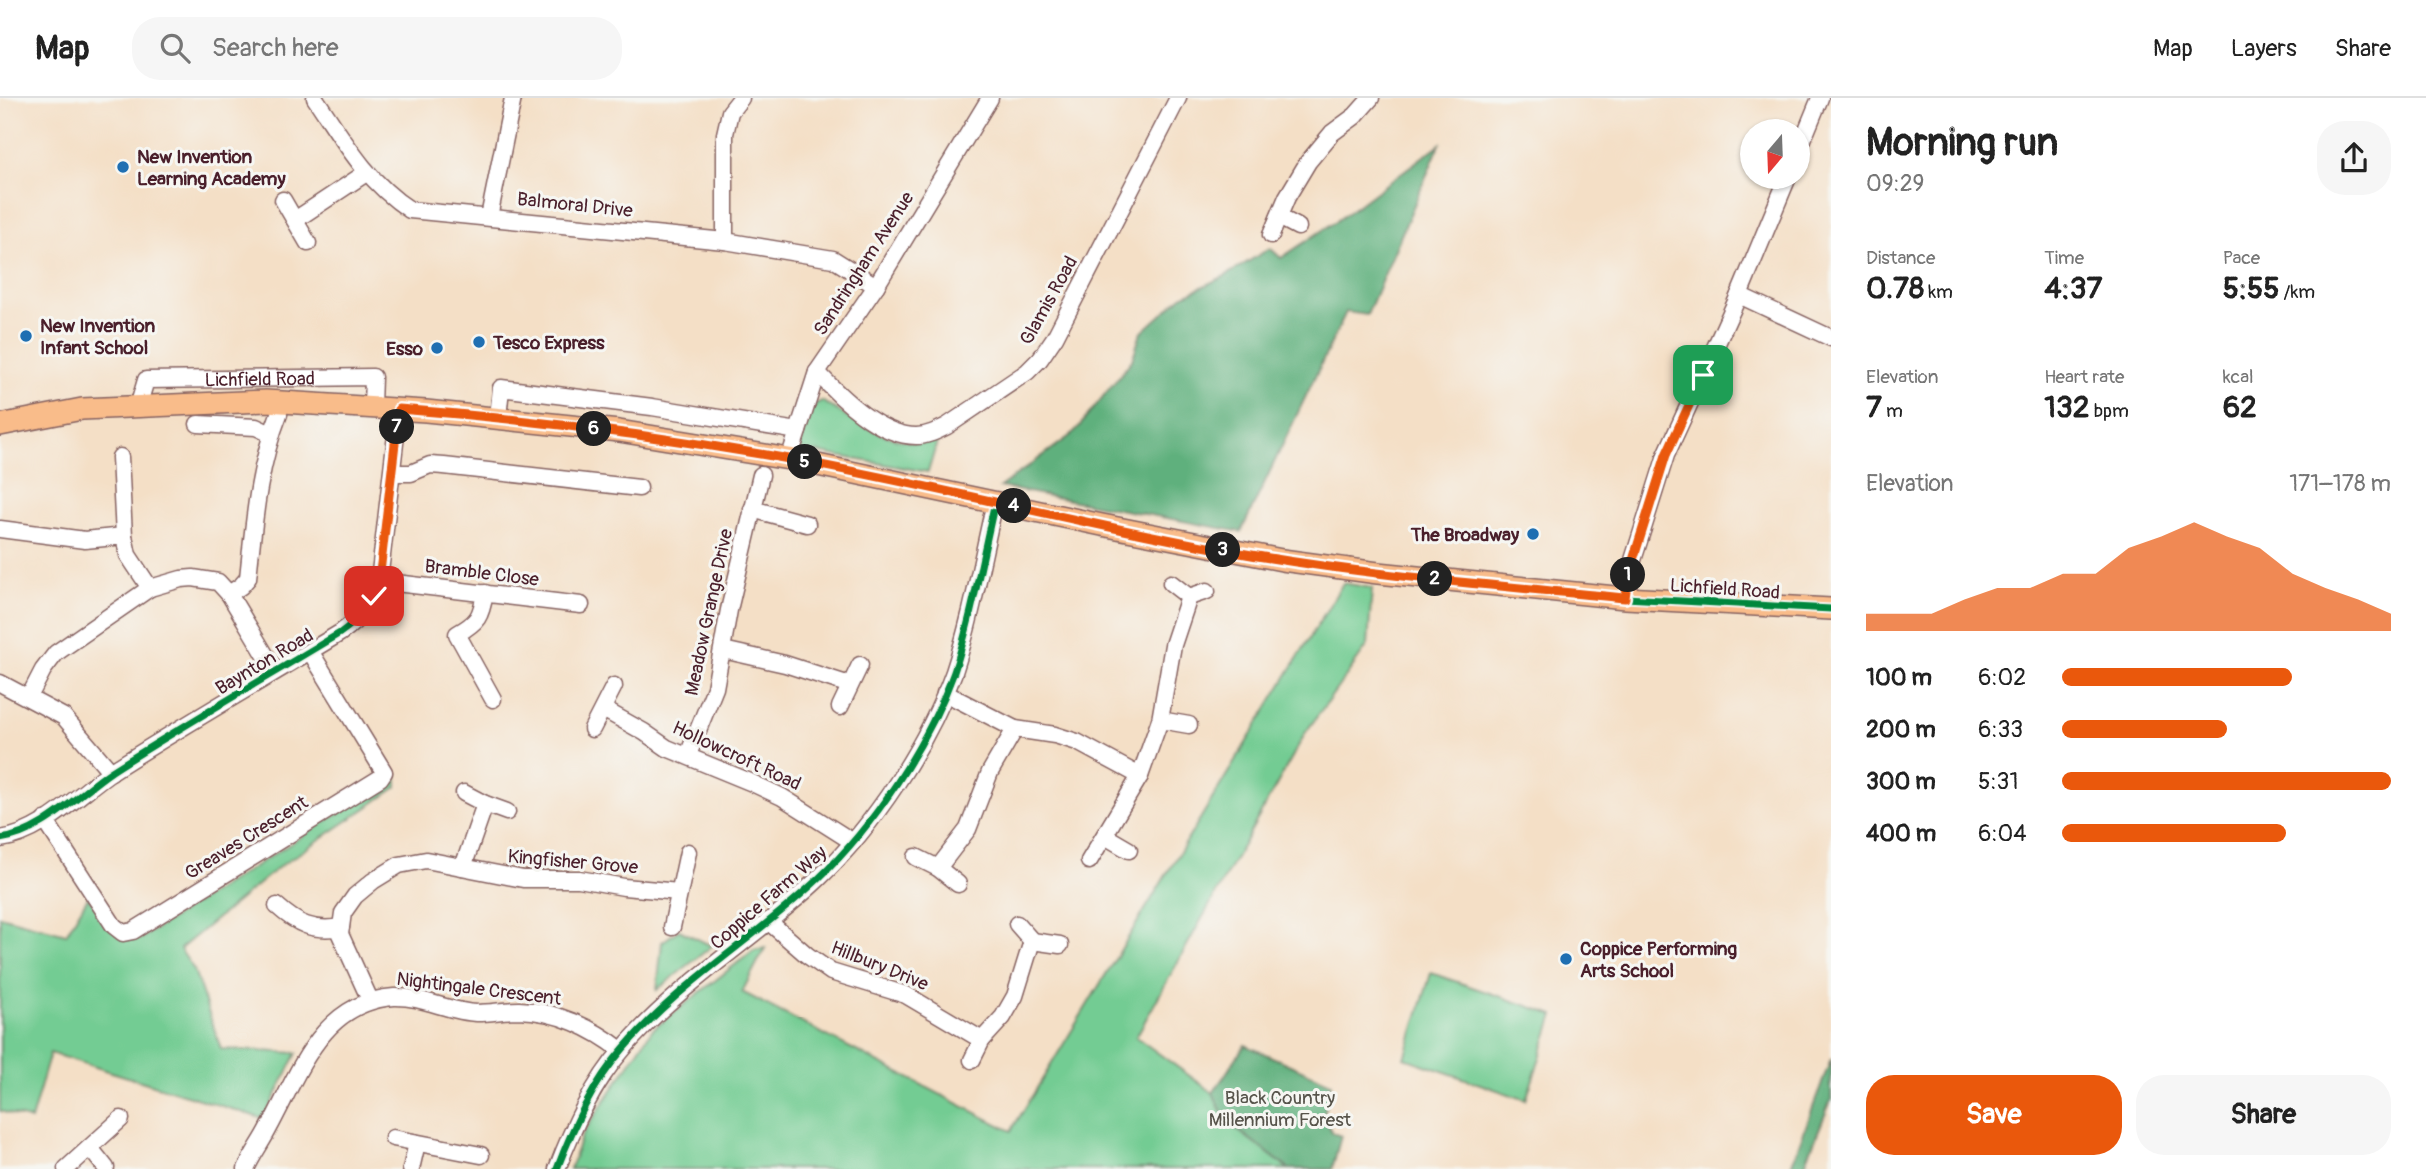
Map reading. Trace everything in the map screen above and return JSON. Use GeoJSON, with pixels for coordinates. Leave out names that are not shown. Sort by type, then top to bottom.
{"type":"FeatureCollection","features":[{"type":"Feature","properties":{"kind":"main road","name":"Lichfield Road"},"geometry":{"type":"LineString","coordinates":[[0,425],[82,409],[267,401],[372,406],[498,418],[619,431],[789,459],[1282,560],[1378,573],[1625,598],[1831,609]]}},
{"type":"Feature","properties":{"kind":"street","name":"Balmoral Drive"},"geometry":{"type":"LineString","coordinates":[[315,98],[366,173],[388,196],[410,210],[725,241],[833,259],[876,286]]}},
{"type":"Feature","properties":{"kind":"street"},"geometry":{"type":"LineString","coordinates":[[489,216],[513,98]]}},
{"type":"Feature","properties":{"kind":"street"},"geometry":{"type":"LineString","coordinates":[[725,241],[725,134],[730,113],[741,98]]}},
{"type":"Feature","properties":{"kind":"street","name":"Sandringham Avenue"},"geometry":{"type":"LineString","coordinates":[[789,459],[817,372],[876,286],[990,98]]}},
{"type":"Feature","properties":{"kind":"street","name":"Glamis Road"},"geometry":{"type":"LineString","coordinates":[[817,372],[845,401],[888,429],[916,436],[947,426],[1027,372],[1055,337],[1178,98]]}},
{"type":"Feature","properties":{"kind":"street"},"geometry":{"type":"LineString","coordinates":[[1271,235],[1308,162],[1332,133],[1355,117],[1371,98]]}},
{"type":"Feature","properties":{"kind":"street"},"geometry":{"type":"LineString","coordinates":[[1810,124],[1821,98]]}},
{"type":"Feature","properties":{"kind":"street"},"geometry":{"type":"LineString","coordinates":[[295,219],[366,173]]}},
{"type":"Feature","properties":{"kind":"street"},"geometry":{"type":"LineString","coordinates":[[1625,598],[1628,576],[1666,455],[1739,296],[1783,189]]}},
{"type":"Feature","properties":{"kind":"street"},"geometry":{"type":"LineString","coordinates":[[283,200],[308,243]]}},
{"type":"Feature","properties":{"kind":"street"},"geometry":{"type":"LineString","coordinates":[[1279,217],[1298,227]]}},
{"type":"Feature","properties":{"kind":"street"},"geometry":{"type":"LineString","coordinates":[[1739,296],[1831,338]]}},
{"type":"Feature","properties":{"kind":"street","name":"Lichfield Road"},"geometry":{"type":"LineString","coordinates":[[138,407],[146,380],[373,377],[372,406]]}},
{"type":"Feature","properties":{"kind":"street"},"geometry":{"type":"LineString","coordinates":[[498,418],[501,388],[652,407],[798,432]]}},
{"type":"Feature","properties":{"kind":"street","name":"Baynton Road"},"geometry":{"type":"LineString","coordinates":[[0,839],[15,837],[45,820],[111,772],[359,620],[374,596],[379,581],[399,409]]}},
{"type":"Feature","properties":{"kind":"street"},"geometry":{"type":"LineString","coordinates":[[229,594],[248,578],[257,490],[271,434],[279,414]]}},
{"type":"Feature","properties":{"kind":"street"},"geometry":{"type":"LineString","coordinates":[[198,424],[256,426],[271,434]]}},
{"type":"Feature","properties":{"kind":"street"},"geometry":{"type":"LineString","coordinates":[[120,457],[124,536],[128,555],[150,588]]}},
{"type":"Feature","properties":{"kind":"street"},"geometry":{"type":"LineString","coordinates":[[392,473],[411,473],[430,465],[639,488]]}},
{"type":"Feature","properties":{"kind":"street","name":"Meadow Grange Drive"},"geometry":{"type":"LineString","coordinates":[[688,755],[709,709],[761,475]]}},
{"type":"Feature","properties":{"kind":"street","name":"Coppice Farm Way"},"geometry":{"type":"LineString","coordinates":[[557,1169],[569,1137],[592,1092],[621,1050],[656,1014],[819,878],[853,842],[904,770],[921,743],[945,693],[962,646],[995,502]]}},
{"type":"Feature","properties":{"kind":"street"},"geometry":{"type":"LineString","coordinates":[[752,509],[807,524]]}},
{"type":"Feature","properties":{"kind":"street"},"geometry":{"type":"LineString","coordinates":[[0,529],[85,540],[124,536]]}},
{"type":"Feature","properties":{"kind":"street"},"geometry":{"type":"LineString","coordinates":[[29,697],[43,670],[56,653],[150,588],[181,579],[218,582],[229,594],[275,671]]}},
{"type":"Feature","properties":{"kind":"street","name":"Bramble Close"},"geometry":{"type":"LineString","coordinates":[[379,581],[580,605]]}},
{"type":"Feature","properties":{"kind":"street"},"geometry":{"type":"LineString","coordinates":[[1171,583],[1189,597]]}},
{"type":"Feature","properties":{"kind":"street"},"geometry":{"type":"LineString","coordinates":[[1189,597],[1207,591]]}},
{"type":"Feature","properties":{"kind":"street"},"geometry":{"type":"LineString","coordinates":[[485,593],[482,612],[474,624],[457,634],[493,699]]}},
{"type":"Feature","properties":{"kind":"street"},"geometry":{"type":"LineString","coordinates":[[1089,860],[1140,776],[1160,720],[1173,645],[1189,597]]}},
{"type":"Feature","properties":{"kind":"street"},"geometry":{"type":"LineString","coordinates":[[723,650],[785,664],[850,685]]}},
{"type":"Feature","properties":{"kind":"street","name":"Greaves Crescent"},"geometry":{"type":"LineString","coordinates":[[45,820],[114,926],[123,933],[133,931],[357,793],[380,778],[384,772],[310,651]]}},
{"type":"Feature","properties":{"kind":"street"},"geometry":{"type":"LineString","coordinates":[[840,707],[860,665]]}},
{"type":"Feature","properties":{"kind":"street"},"geometry":{"type":"LineString","coordinates":[[0,683],[64,717],[111,772]]}},
{"type":"Feature","properties":{"kind":"street"},"geometry":{"type":"LineString","coordinates":[[592,729],[614,686]]}},
{"type":"Feature","properties":{"kind":"street"},"geometry":{"type":"LineString","coordinates":[[945,693],[1015,729],[1055,735],[1077,742],[1140,776]]}},
{"type":"Feature","properties":{"kind":"street","name":"Hollowcroft Road"},"geometry":{"type":"LineString","coordinates":[[603,709],[645,732],[667,748],[782,797],[853,842]]}},
{"type":"Feature","properties":{"kind":"street"},"geometry":{"type":"LineString","coordinates":[[1160,720],[1189,725]]}},
{"type":"Feature","properties":{"kind":"street"},"geometry":{"type":"LineString","coordinates":[[938,868],[968,829],[990,772],[1015,729]]}},
{"type":"Feature","properties":{"kind":"street"},"geometry":{"type":"LineString","coordinates":[[464,793],[507,812]]}},
{"type":"Feature","properties":{"kind":"street"},"geometry":{"type":"LineString","coordinates":[[463,867],[485,804]]}},
{"type":"Feature","properties":{"kind":"street"},"geometry":{"type":"LineString","coordinates":[[1105,836],[1129,850]]}},
{"type":"Feature","properties":{"kind":"street"},"geometry":{"type":"LineString","coordinates":[[672,927],[688,852]]}},
{"type":"Feature","properties":{"kind":"street"},"geometry":{"type":"LineString","coordinates":[[916,857],[938,868],[958,884]]}},
{"type":"Feature","properties":{"kind":"street","name":"Kingfisher Grove"},"geometry":{"type":"LineString","coordinates":[[341,927],[343,912],[355,895],[399,865],[426,860],[523,879],[579,879],[624,887],[679,892]]}},
{"type":"Feature","properties":{"kind":"street"},"geometry":{"type":"LineString","coordinates":[[277,906],[289,917],[311,928],[324,930],[341,927],[340,934],[370,1000]]}},
{"type":"Feature","properties":{"kind":"street","name":"Hillbury Drive"},"geometry":{"type":"LineString","coordinates":[[768,921],[831,972],[906,995],[982,1040]]}},
{"type":"Feature","properties":{"kind":"street"},"geometry":{"type":"LineString","coordinates":[[1017,924],[1032,941],[1060,945]]}},
{"type":"Feature","properties":{"kind":"street"},"geometry":{"type":"LineString","coordinates":[[972,1060],[982,1040],[1003,1017],[1016,996],[1032,941]]}},
{"type":"Feature","properties":{"kind":"street","name":"Nightingale Crescent"},"geometry":{"type":"LineString","coordinates":[[246,1169],[309,1049],[335,1021],[370,1000],[414,998],[471,1012],[524,1010],[565,1018],[602,1035],[621,1050]]}},
{"type":"Feature","properties":{"kind":"street"},"geometry":{"type":"LineString","coordinates":[[66,1169],[121,1119]]}},
{"type":"Feature","properties":{"kind":"street"},"geometry":{"type":"LineString","coordinates":[[393,1138],[481,1155]]}},
{"type":"Feature","properties":{"kind":"street"},"geometry":{"type":"LineString","coordinates":[[411,1169],[417,1143]]}},
{"type":"Feature","properties":{"kind":"street"},"geometry":{"type":"LineString","coordinates":[[90,1148],[106,1168]]}},
{"type":"Feature","properties":{"kind":"green space"},"geometry":{"type":"Polygon","coordinates":[[[1440,144],[1367,315],[1346,312],[1241,532],[1000,487],[1074,433],[1132,360],[1141,333],[1182,296],[1225,276],[1270,248],[1281,258],[1342,217],[1440,144]]]}},
{"type":"Feature","properties":{"kind":"green space"},"geometry":{"type":"Polygon","coordinates":[[[822,401],[855,421],[892,438],[920,443],[938,439],[928,472],[798,449],[813,405],[822,401]]]}},
{"type":"Feature","properties":{"kind":"green space"},"geometry":{"type":"Polygon","coordinates":[[[1343,583],[1372,588],[1368,645],[1306,732],[1136,1037],[1213,1093],[1226,1121],[1289,1169],[570,1169],[582,1135],[652,1030],[754,950],[765,948],[742,992],[1011,1131],[1343,583]]]}},
{"type":"Feature","properties":{"kind":"green space"},"geometry":{"type":"Polygon","coordinates":[[[397,776],[397,787],[279,867],[180,949],[194,970],[221,1049],[297,1053],[264,1119],[50,1053],[31,1120],[0,1111],[0,916],[66,934],[88,897],[122,938],[140,939],[397,776]]]}},
{"type":"Feature","properties":{"kind":"green space"},"geometry":{"type":"Polygon","coordinates":[[[679,930],[712,946],[657,990],[662,942],[679,930]]]}},
{"type":"Feature","properties":{"kind":"green space"},"geometry":{"type":"Polygon","coordinates":[[[1431,973],[1554,1015],[1526,1100],[1405,1058],[1431,973]]]}},
{"type":"Feature","properties":{"kind":"green space","name":"Black Country Millennium Forest"},"geometry":{"type":"Polygon","coordinates":[[[1245,1045],[1331,1083],[1324,1114],[1332,1133],[1341,1136],[1332,1169],[1289,1169],[1226,1121],[1213,1093],[1245,1045]]]}},
{"type":"Feature","properties":{"kind":"green space"},"geometry":{"type":"Polygon","coordinates":[[[1831,1059],[1831,1100],[1803,1169],[1790,1169],[1831,1059]]]}},
{"type":"Feature","properties":{"kind":"cycle path"},"geometry":{"type":"LineString","coordinates":[[0,839],[15,836],[45,821],[112,771],[354,622],[369,604],[379,581],[399,409]]}},
{"type":"Feature","properties":{"kind":"cycle path"},"geometry":{"type":"LineString","coordinates":[[557,1169],[585,1106],[602,1076],[623,1049],[668,1003],[818,879],[859,834],[897,783],[930,727],[954,672],[995,502],[1226,551],[1354,570],[1625,598],[1831,609]]}},
{"type":"Feature","properties":{"kind":"place","name":"New Invention Learning Academy"},"geometry":{"type":"Point","coordinates":[123,167]}},
{"type":"Feature","properties":{"kind":"place","name":"New Invention Infant School"},"geometry":{"type":"Point","coordinates":[26,336]}},
{"type":"Feature","properties":{"kind":"place","name":"Tesco Express"},"geometry":{"type":"Point","coordinates":[479,342]}},
{"type":"Feature","properties":{"kind":"place","name":"Esso"},"geometry":{"type":"Point","coordinates":[437,348]}},
{"type":"Feature","properties":{"kind":"place","name":"The Broadway"},"geometry":{"type":"Point","coordinates":[1533,534]}},
{"type":"Feature","properties":{"kind":"place","name":"Coppice Performing Arts School"},"geometry":{"type":"Point","coordinates":[1566,959]}},
{"type":"Feature","properties":{"kind":"route"},"geometry":{"type":"LineString","coordinates":[[374,596],[379,581],[399,409],[619,431],[789,459],[1226,551],[1282,560],[1378,573],[1625,598],[1628,576],[1666,455],[1703,375]]}}]}
